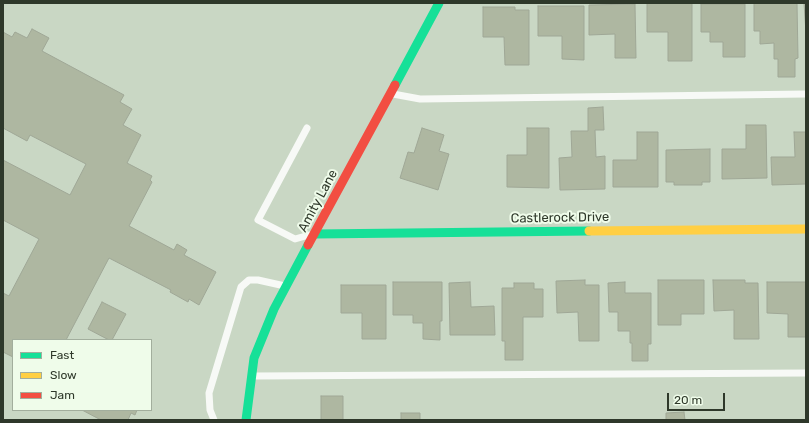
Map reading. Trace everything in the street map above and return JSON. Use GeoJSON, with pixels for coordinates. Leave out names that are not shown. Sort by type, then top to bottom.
{"type":"FeatureCollection","features":[{"type":"Feature","properties":{"kind":"street","name":"Amity Lane"},"geometry":{"type":"LineString","coordinates":[[246,420],[254,358],[274,309],[439,3]]}},
{"type":"Feature","properties":{"kind":"street","name":"Castlerock Drive"},"geometry":{"type":"LineString","coordinates":[[315,234],[806,229]]}},
{"type":"Feature","properties":{"kind":"lane"},"geometry":{"type":"LineString","coordinates":[[390,94],[420,99],[806,94]]}},
{"type":"Feature","properties":{"kind":"lane"},"geometry":{"type":"LineString","coordinates":[[307,128],[258,220],[295,240],[315,234]]}},
{"type":"Feature","properties":{"kind":"lane"},"geometry":{"type":"LineString","coordinates":[[214,420],[210,410],[209,393],[241,287],[249,280],[258,280],[286,287]]}},
{"type":"Feature","properties":{"kind":"lane"},"geometry":{"type":"LineString","coordinates":[[251,376],[806,373]]}},
{"type":"Feature","properties":{"kind":"building"},"geometry":{"type":"Polygon","coordinates":[[[647,3],[692,3],[692,61],[668,61],[668,32],[647,32],[647,3]]]}},
{"type":"Feature","properties":{"kind":"building"},"geometry":{"type":"Polygon","coordinates":[[[754,3],[797,3],[798,58],[795,59],[795,77],[778,77],[778,59],[774,59],[774,43],[760,44],[760,31],[754,31],[754,3]]]}},
{"type":"Feature","properties":{"kind":"building"},"geometry":{"type":"Polygon","coordinates":[[[804,3],[806,3],[806,33],[804,3]]]}},
{"type":"Feature","properties":{"kind":"building"},"geometry":{"type":"Polygon","coordinates":[[[635,4],[636,58],[615,58],[615,34],[589,35],[589,5],[635,4]]]}},
{"type":"Feature","properties":{"kind":"building"},"geometry":{"type":"Polygon","coordinates":[[[701,4],[745,4],[745,57],[723,57],[723,42],[710,42],[710,32],[701,32],[701,4]]]}},
{"type":"Feature","properties":{"kind":"building"},"geometry":{"type":"Polygon","coordinates":[[[538,6],[584,6],[584,60],[562,59],[562,36],[538,36],[538,6]]]}},
{"type":"Feature","properties":{"kind":"building"},"geometry":{"type":"Polygon","coordinates":[[[483,7],[515,7],[515,10],[529,10],[529,65],[505,65],[504,37],[483,37],[483,7]]]}},
{"type":"Feature","properties":{"kind":"building"},"geometry":{"type":"Polygon","coordinates":[[[32,29],[49,38],[42,51],[124,95],[120,102],[132,109],[123,125],[141,135],[127,163],[152,176],[150,180],[152,182],[129,226],[174,250],[177,244],[187,250],[184,255],[216,272],[199,305],[189,299],[188,302],[170,292],[171,290],[109,258],[67,339],[12,339],[12,356],[3,352],[3,293],[9,296],[39,239],[3,220],[3,160],[70,195],[86,164],[30,135],[27,141],[3,128],[3,32],[12,37],[15,32],[27,38],[32,29]]]}},
{"type":"Feature","properties":{"kind":"building"},"geometry":{"type":"Polygon","coordinates":[[[603,107],[604,130],[595,130],[596,157],[605,156],[605,189],[560,190],[559,158],[572,157],[571,131],[588,131],[588,108],[603,107]]]}},
{"type":"Feature","properties":{"kind":"building"},"geometry":{"type":"Polygon","coordinates":[[[746,125],[766,125],[767,178],[722,179],[722,149],[746,149],[746,125]]]}},
{"type":"Feature","properties":{"kind":"building"},"geometry":{"type":"Polygon","coordinates":[[[422,128],[444,135],[439,151],[449,154],[438,190],[400,178],[408,152],[414,153],[422,128]]]}},
{"type":"Feature","properties":{"kind":"building"},"geometry":{"type":"Polygon","coordinates":[[[527,128],[549,128],[549,188],[507,187],[507,155],[527,155],[527,128]]]}},
{"type":"Feature","properties":{"kind":"building"},"geometry":{"type":"Polygon","coordinates":[[[637,132],[658,132],[658,187],[613,187],[613,160],[637,160],[637,132]]]}},
{"type":"Feature","properties":{"kind":"building"},"geometry":{"type":"Polygon","coordinates":[[[794,132],[806,132],[806,184],[772,185],[771,157],[795,157],[794,132]]]}},
{"type":"Feature","properties":{"kind":"building"},"geometry":{"type":"Polygon","coordinates":[[[710,149],[710,182],[702,182],[702,185],[674,185],[674,182],[666,182],[666,150],[710,149]]]}},
{"type":"Feature","properties":{"kind":"building"},"geometry":{"type":"Polygon","coordinates":[[[585,280],[585,285],[599,285],[599,341],[579,341],[578,312],[557,313],[556,281],[585,280]]]}},
{"type":"Feature","properties":{"kind":"building"},"geometry":{"type":"Polygon","coordinates":[[[658,280],[704,280],[704,314],[681,314],[681,325],[658,325],[658,280]]]}},
{"type":"Feature","properties":{"kind":"building"},"geometry":{"type":"Polygon","coordinates":[[[713,280],[745,280],[745,283],[758,283],[759,339],[734,339],[734,310],[714,311],[713,280]]]}},
{"type":"Feature","properties":{"kind":"building"},"geometry":{"type":"Polygon","coordinates":[[[393,282],[442,282],[442,321],[440,321],[440,340],[423,339],[423,323],[413,323],[413,315],[393,315],[393,282]]]}},
{"type":"Feature","properties":{"kind":"building"},"geometry":{"type":"Polygon","coordinates":[[[470,282],[471,307],[494,306],[495,335],[450,335],[449,283],[470,282]]]}},
{"type":"Feature","properties":{"kind":"building"},"geometry":{"type":"Polygon","coordinates":[[[625,282],[625,293],[651,293],[651,344],[648,344],[648,361],[632,361],[630,331],[618,331],[618,312],[609,312],[608,283],[625,282]]]}},
{"type":"Feature","properties":{"kind":"building"},"geometry":{"type":"Polygon","coordinates":[[[767,282],[806,282],[806,337],[788,337],[788,314],[767,313],[767,282]]]}},
{"type":"Feature","properties":{"kind":"building"},"geometry":{"type":"Polygon","coordinates":[[[514,283],[534,283],[534,289],[543,289],[543,317],[523,317],[523,360],[505,360],[505,341],[502,341],[502,288],[514,288],[514,283]]]}},
{"type":"Feature","properties":{"kind":"building"},"geometry":{"type":"Polygon","coordinates":[[[341,285],[386,285],[386,339],[362,339],[362,313],[341,313],[341,285]]]}},
{"type":"Feature","properties":{"kind":"building"},"geometry":{"type":"Polygon","coordinates":[[[102,302],[126,314],[113,339],[107,339],[88,329],[102,302]]]}},
{"type":"Feature","properties":{"kind":"building"},"geometry":{"type":"Polygon","coordinates":[[[321,396],[343,396],[343,420],[321,420],[321,396]]]}},
{"type":"Feature","properties":{"kind":"building"},"geometry":{"type":"Polygon","coordinates":[[[84,411],[137,411],[135,415],[131,413],[128,420],[101,420],[84,411]]]}},
{"type":"Feature","properties":{"kind":"building"},"geometry":{"type":"Polygon","coordinates":[[[684,412],[685,420],[666,420],[666,413],[684,412]]]}},
{"type":"Feature","properties":{"kind":"building"},"geometry":{"type":"Polygon","coordinates":[[[401,413],[420,413],[420,420],[401,420],[401,413]]]}},
{"type":"Feature","properties":{"kind":"traffic: fast"},"geometry":{"type":"LineString","coordinates":[[395,85],[439,3]]}},
{"type":"Feature","properties":{"kind":"traffic: fast"},"geometry":{"type":"LineString","coordinates":[[315,234],[589,231]]}},
{"type":"Feature","properties":{"kind":"traffic: fast"},"geometry":{"type":"LineString","coordinates":[[246,420],[254,358],[274,309],[308,245]]}},
{"type":"Feature","properties":{"kind":"traffic: slow"},"geometry":{"type":"LineString","coordinates":[[589,231],[806,229]]}},
{"type":"Feature","properties":{"kind":"traffic: jam"},"geometry":{"type":"LineString","coordinates":[[308,245],[395,85]]}}]}
